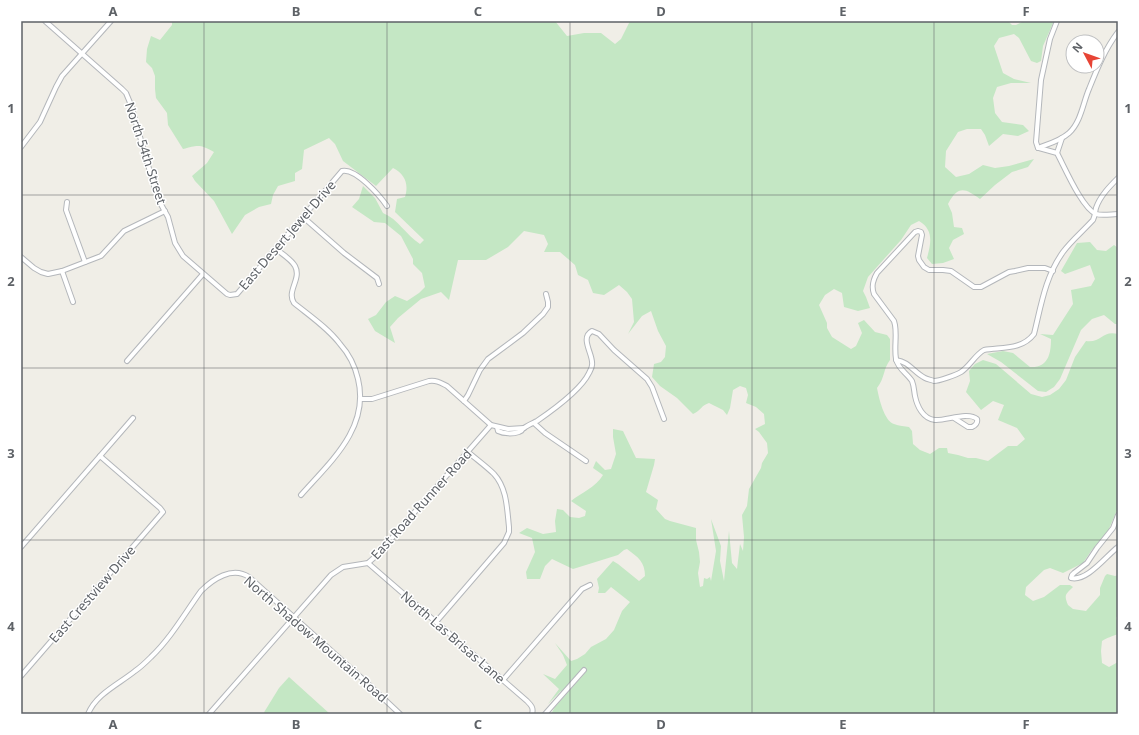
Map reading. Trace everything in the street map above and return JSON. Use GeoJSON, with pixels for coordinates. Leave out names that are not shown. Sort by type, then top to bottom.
{"type":"FeatureCollection","features":[{"type":"Feature","properties":{"kind":"street","name":"North 54th Street"},"geometry":{"type":"LineString","coordinates":[[45,21],[126,93],[133,111],[158,199],[170,224],[178,249],[183,256],[203,274],[226,294],[230,295]]}},
{"type":"Feature","properties":{"kind":"street"},"geometry":{"type":"LineString","coordinates":[[21,147],[40,122],[62,76],[111,21]]}},
{"type":"Feature","properties":{"kind":"street"},"geometry":{"type":"LineString","coordinates":[[1038,148],[1036,142],[1041,80],[1050,39],[1057,21]]}},
{"type":"Feature","properties":{"kind":"street"},"geometry":{"type":"LineString","coordinates":[[1038,148],[1062,138],[1075,126],[1105,52],[1118,32]]}},
{"type":"Feature","properties":{"kind":"street"},"geometry":{"type":"LineString","coordinates":[[1057,154],[1062,138]]}},
{"type":"Feature","properties":{"kind":"street"},"geometry":{"type":"LineString","coordinates":[[1038,148],[1057,154],[1082,200],[1095,214],[1118,214]]}},
{"type":"Feature","properties":{"kind":"street","name":"East Desert Jewel Drive"},"geometry":{"type":"LineString","coordinates":[[230,295],[237,294],[342,171],[347,170],[354,174],[372,189],[387,206]]}},
{"type":"Feature","properties":{"kind":"street"},"geometry":{"type":"LineString","coordinates":[[896,360],[903,361],[925,378],[933,381],[960,372],[984,350],[1017,346],[1030,340],[1034,334],[1046,285],[1053,271],[1064,252],[1093,220],[1097,206],[1118,178]]}},
{"type":"Feature","properties":{"kind":"street"},"geometry":{"type":"LineString","coordinates":[[66,202],[66,210],[85,262]]}},
{"type":"Feature","properties":{"kind":"street"},"geometry":{"type":"LineString","coordinates":[[21,257],[41,272],[48,274],[62,271],[101,256],[124,231],[164,211]]}},
{"type":"Feature","properties":{"kind":"street"},"geometry":{"type":"LineString","coordinates":[[304,217],[344,253],[377,278],[379,284]]}},
{"type":"Feature","properties":{"kind":"street"},"geometry":{"type":"LineString","coordinates":[[954,418],[972,427],[978,422],[972,415],[936,420],[928,418],[922,414],[916,400],[912,381],[909,376],[898,366],[896,360],[896,325],[874,294],[872,284],[878,273],[915,232],[918,231],[921,232],[922,235],[918,256],[924,267],[929,270],[951,271],[974,287],[981,287],[1009,272],[1016,270],[1044,268],[1053,271]]}},
{"type":"Feature","properties":{"kind":"street"},"geometry":{"type":"LineString","coordinates":[[276,249],[295,266],[297,274],[291,294],[294,303],[335,337],[346,351],[357,374],[361,399],[356,424],[347,440],[301,495]]}},
{"type":"Feature","properties":{"kind":"street"},"geometry":{"type":"LineString","coordinates":[[62,271],[73,302]]}},
{"type":"Feature","properties":{"kind":"street"},"geometry":{"type":"LineString","coordinates":[[127,361],[203,274]]}},
{"type":"Feature","properties":{"kind":"street"},"geometry":{"type":"LineString","coordinates":[[464,401],[480,370],[488,359],[523,333],[548,308],[546,294]]}},
{"type":"Feature","properties":{"kind":"street"},"geometry":{"type":"LineString","coordinates":[[361,399],[372,399],[429,381],[439,381],[447,386],[491,425],[497,427],[498,430],[506,433],[518,432],[534,423],[581,386],[592,365],[587,345],[587,336],[592,331],[598,334],[647,379],[652,387],[664,419]]}},
{"type":"Feature","properties":{"kind":"street"},"geometry":{"type":"LineString","coordinates":[[21,547],[133,418]]}},
{"type":"Feature","properties":{"kind":"street"},"geometry":{"type":"LineString","coordinates":[[534,423],[545,433],[586,461]]}},
{"type":"Feature","properties":{"kind":"street","name":"East Road Runner Road"},"geometry":{"type":"LineString","coordinates":[[209,714],[331,575],[348,566],[368,563],[377,556],[491,425]]}},
{"type":"Feature","properties":{"kind":"street"},"geometry":{"type":"LineString","coordinates":[[436,622],[504,543],[509,532],[504,494],[500,483],[494,474],[468,452]]}},
{"type":"Feature","properties":{"kind":"street","name":"East Crestview Drive"},"geometry":{"type":"LineString","coordinates":[[21,676],[163,512],[100,456]]}},
{"type":"Feature","properties":{"kind":"street"},"geometry":{"type":"LineString","coordinates":[[1118,515],[1113,528],[1087,562],[1074,573],[1071,578],[1074,579],[1084,576],[1118,547]]}},
{"type":"Feature","properties":{"kind":"street","name":"North Las Brisas Lane"},"geometry":{"type":"LineString","coordinates":[[368,563],[532,705],[532,714]]}},
{"type":"Feature","properties":{"kind":"street","name":"North Shadow Mountain Road"},"geometry":{"type":"LineString","coordinates":[[88,714],[95,703],[110,689],[135,672],[156,652],[201,591],[214,580],[229,573],[236,572],[246,575],[400,714]]}},
{"type":"Feature","properties":{"kind":"street"},"geometry":{"type":"LineString","coordinates":[[503,680],[582,589],[590,585]]}},
{"type":"Feature","properties":{"kind":"street"},"geometry":{"type":"LineString","coordinates":[[545,714],[584,670]]}},
{"type":"Feature","properties":{"kind":"green space"},"geometry":{"type":"Polygon","coordinates":[[[172,21],[555,21],[567,36],[584,33],[601,33],[615,44],[621,39],[630,21],[1008,21],[1012,25],[1016,25],[1024,21],[1054,21],[1043,46],[1041,61],[1037,63],[1031,61],[1019,38],[1014,34],[999,38],[994,46],[1003,73],[1014,79],[1031,83],[1011,83],[997,87],[993,98],[995,113],[1002,122],[1023,125],[1029,131],[1018,136],[1003,134],[989,146],[981,129],[967,129],[958,132],[946,151],[945,167],[956,177],[969,174],[983,165],[995,168],[1034,159],[1028,167],[1012,172],[980,199],[970,192],[962,190],[955,194],[948,204],[952,213],[954,227],[962,228],[964,234],[953,240],[949,248],[954,259],[943,263],[932,264],[927,258],[930,247],[929,233],[927,228],[919,221],[911,225],[901,240],[868,277],[863,291],[870,308],[858,311],[844,307],[842,293],[834,289],[825,295],[819,305],[827,323],[827,328],[832,337],[851,349],[856,346],[862,333],[858,323],[864,320],[875,332],[887,335],[890,339],[890,360],[877,388],[882,409],[887,419],[894,424],[909,427],[912,431],[913,444],[920,450],[930,454],[939,448],[947,448],[948,453],[988,461],[1008,446],[1017,446],[1025,439],[1017,428],[998,420],[1004,405],[993,401],[981,410],[966,392],[970,381],[969,371],[975,364],[983,360],[996,364],[1031,394],[1042,397],[1050,395],[1059,389],[1066,380],[1075,357],[1086,341],[1096,340],[1108,334],[1118,334],[1118,508],[1108,531],[1083,563],[1063,573],[1050,568],[1044,570],[1026,587],[1025,595],[1033,601],[1044,597],[1060,585],[1070,585],[1073,587],[1066,595],[1068,605],[1073,609],[1086,611],[1100,595],[1100,588],[1105,576],[1107,574],[1115,576],[1118,575],[1118,615],[1116,618],[1118,623],[1118,634],[1102,641],[1101,651],[1102,663],[1109,667],[1118,662],[1118,714],[551,714],[555,707],[586,672],[583,669],[562,692],[561,691],[548,704],[559,689],[543,674],[555,679],[567,665],[563,655],[555,643],[571,661],[577,659],[585,654],[591,647],[606,639],[614,630],[622,611],[630,602],[611,587],[605,593],[598,593],[599,588],[597,579],[613,561],[639,581],[645,576],[645,571],[640,560],[627,549],[618,555],[573,569],[552,559],[545,566],[540,579],[527,579],[526,572],[535,552],[532,538],[519,533],[527,528],[543,534],[556,532],[555,521],[557,509],[563,510],[570,517],[579,518],[585,516],[586,511],[571,501],[592,486],[603,475],[593,468],[596,461],[605,470],[611,469],[616,454],[613,429],[623,431],[636,458],[655,459],[646,492],[658,500],[656,509],[665,519],[696,528],[696,540],[700,562],[698,573],[700,587],[703,586],[704,578],[707,579],[710,577],[711,581],[716,551],[711,519],[721,546],[720,561],[724,581],[729,531],[732,563],[737,569],[740,544],[743,551],[744,537],[742,515],[747,506],[749,489],[768,453],[767,443],[755,429],[765,424],[764,414],[756,407],[746,403],[748,395],[746,388],[740,386],[733,390],[730,408],[727,415],[723,410],[709,403],[693,414],[677,398],[660,386],[652,377],[654,364],[661,362],[665,357],[666,346],[658,331],[651,311],[642,316],[628,334],[634,322],[632,299],[627,292],[619,285],[604,295],[593,293],[588,280],[578,275],[575,265],[560,252],[544,252],[548,244],[544,235],[524,231],[508,247],[486,260],[458,260],[449,300],[441,292],[421,299],[398,318],[390,327],[395,343],[375,331],[368,319],[376,315],[386,302],[395,296],[407,301],[425,287],[422,273],[413,264],[413,259],[401,236],[385,223],[374,222],[352,207],[359,199],[363,186],[375,198],[383,213],[398,223],[420,244],[424,240],[395,212],[397,199],[405,197],[406,184],[403,176],[393,168],[376,186],[343,161],[335,144],[329,138],[304,150],[302,169],[295,173],[295,181],[278,186],[273,195],[271,204],[259,207],[245,215],[232,234],[214,201],[192,176],[207,163],[214,152],[199,146],[183,149],[168,125],[167,113],[156,98],[155,76],[152,68],[146,62],[147,49],[151,36],[160,40],[172,25],[172,21]]]}},
{"type":"Feature","properties":{"kind":"green space"},"geometry":{"type":"Polygon","coordinates":[[[1090,242],[1097,250],[1106,251],[1114,245],[1118,248],[1118,324],[1115,324],[1104,315],[1092,319],[1081,330],[1060,379],[1054,387],[1046,392],[1038,391],[1001,362],[987,354],[1003,351],[1013,353],[1030,367],[1036,367],[1045,363],[1049,355],[1051,339],[1040,334],[1053,335],[1073,304],[1071,290],[1091,286],[1095,279],[1090,265],[1065,274],[1061,271],[1077,243],[1090,242]]]}},
{"type":"Feature","properties":{"kind":"green space"},"geometry":{"type":"Polygon","coordinates":[[[289,677],[330,714],[263,714],[279,688],[289,677]]]}}]}
